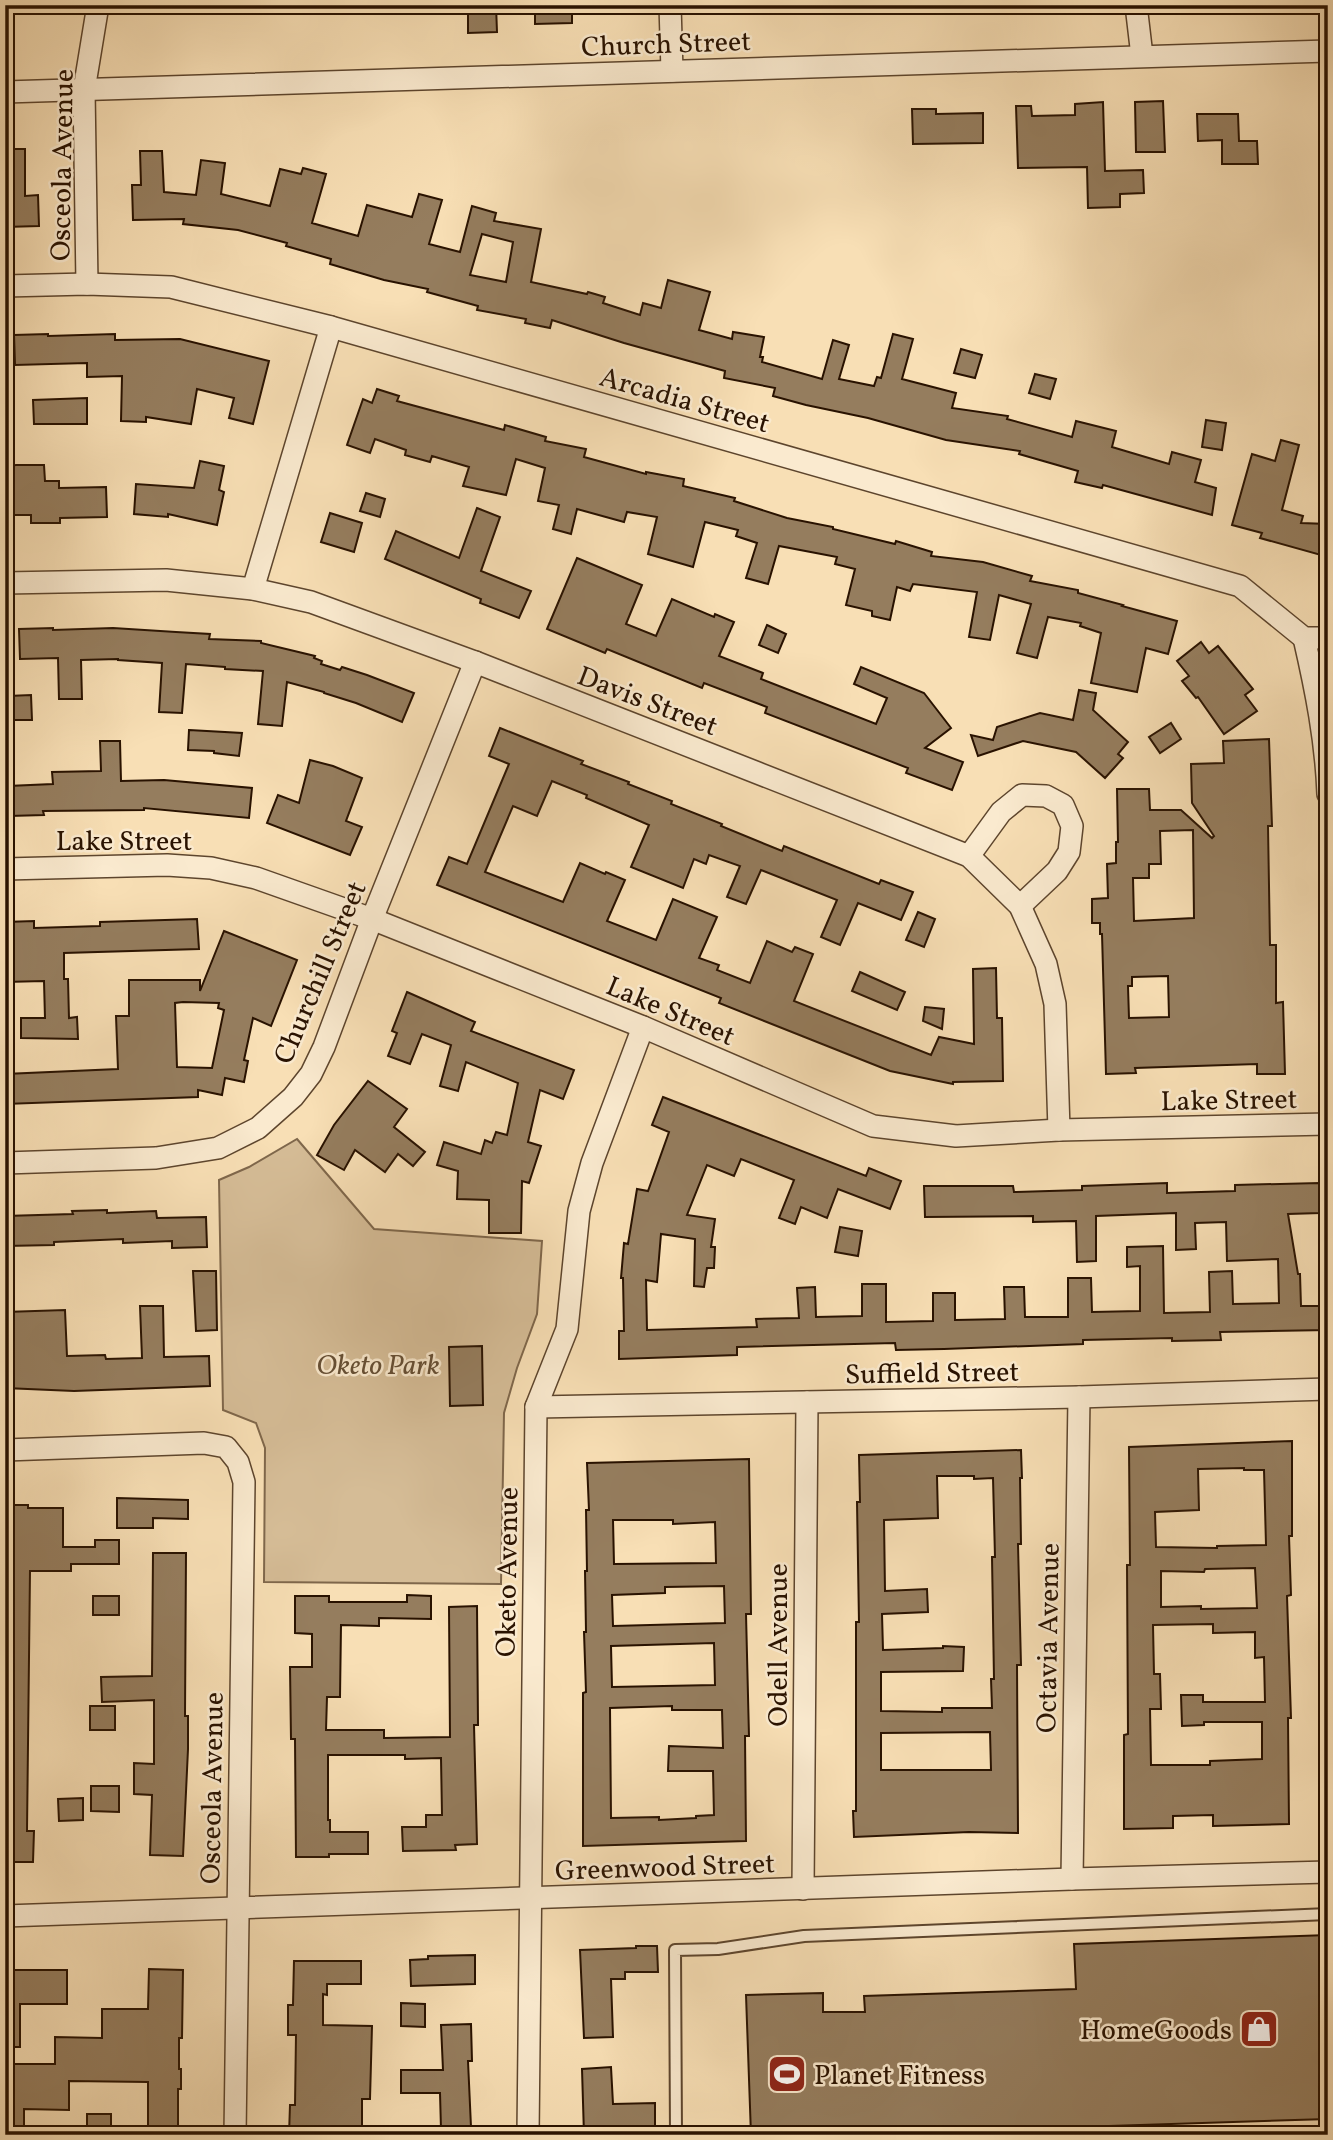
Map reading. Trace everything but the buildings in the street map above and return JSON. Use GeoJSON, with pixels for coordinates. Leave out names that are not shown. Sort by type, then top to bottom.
{"type":"FeatureCollection","features":[{"type":"Feature","properties":{"kind":"street","name":"Osceola Avenue"},"geometry":{"type":"LineString","coordinates":[[87,284],[85,90],[98,5]]}},
{"type":"Feature","properties":{"kind":"street"},"geometry":{"type":"LineString","coordinates":[[670,5],[672,71]]}},
{"type":"Feature","properties":{"kind":"street"},"geometry":{"type":"LineString","coordinates":[[1136,5],[1142,56]]}},
{"type":"Feature","properties":{"kind":"street","name":"Church Street"},"geometry":{"type":"LineString","coordinates":[[5,92],[1328,51]]}},
{"type":"Feature","properties":{"kind":"street","name":"Arcadia Street"},"geometry":{"type":"LineString","coordinates":[[5,286],[87,284],[171,288],[331,327],[1240,586],[1304,638]]}},
{"type":"Feature","properties":{"kind":"street"},"geometry":{"type":"LineString","coordinates":[[253,589],[331,327]]}},
{"type":"Feature","properties":{"kind":"street","name":"Davis Street"},"geometry":{"type":"LineString","coordinates":[[5,583],[166,580],[253,589],[311,602],[475,662],[969,856],[1020,906],[1046,964],[1055,1004],[1059,1130]]}},
{"type":"Feature","properties":{"kind":"street"},"geometry":{"type":"LineString","coordinates":[[1328,638],[1304,638],[1318,697],[1327,761],[1328,794]]}},
{"type":"Feature","properties":{"kind":"street","name":"Churchill Street"},"geometry":{"type":"LineString","coordinates":[[5,1163],[156,1158],[218,1148],[258,1128],[293,1097],[311,1074],[324,1047],[475,662]]}},
{"type":"Feature","properties":{"kind":"street"},"geometry":{"type":"LineString","coordinates":[[969,856],[1001,813],[1022,795],[1046,796],[1063,805],[1072,826],[1069,852],[1057,871],[1020,906]]}},
{"type":"Feature","properties":{"kind":"street","name":"Lake Street"},"geometry":{"type":"LineString","coordinates":[[5,869],[167,865],[211,868],[256,878],[372,919],[643,1027],[873,1126],[956,1136],[1059,1130],[1328,1124]]}},
{"type":"Feature","properties":{"kind":"street","name":"Oketo Avenue"},"geometry":{"type":"LineString","coordinates":[[528,2135],[536,1407],[568,1329],[579,1211],[589,1175],[643,1027]]}},
{"type":"Feature","properties":{"kind":"street","name":"Suffield Street"},"geometry":{"type":"LineString","coordinates":[[536,1407],[1079,1397],[1328,1389]]}},
{"type":"Feature","properties":{"kind":"street","name":"Octavia Avenue"},"geometry":{"type":"LineString","coordinates":[[1072,1879],[1079,1397]]}},
{"type":"Feature","properties":{"kind":"street","name":"Odell Avenue"},"geometry":{"type":"LineString","coordinates":[[803,1889],[807,1402]]}},
{"type":"Feature","properties":{"kind":"street","name":"Osceola Avenue"},"geometry":{"type":"LineString","coordinates":[[5,1450],[204,1443],[226,1447],[238,1462],[244,1482],[234,2135]]}},
{"type":"Feature","properties":{"kind":"street","name":"Greenwood Street"},"geometry":{"type":"LineString","coordinates":[[5,1916],[1328,1872]]}},
{"type":"Feature","properties":{"kind":"lane"},"geometry":{"type":"LineString","coordinates":[[676,2135],[675,1951],[718,1949],[804,1936],[1328,1914]]}},
{"type":"Feature","properties":{"kind":"green space","name":"Oketo Park"},"geometry":{"type":"Polygon","coordinates":[[[297,1139],[374,1229],[542,1241],[537,1314],[504,1413],[501,1584],[264,1582],[265,1448],[256,1423],[223,1410],[219,1180],[249,1167],[297,1139]]]}},
{"type":"Feature","properties":{"kind":"place","name":"HomeGoods"},"geometry":{"type":"Point","coordinates":[1259,2029]}},
{"type":"Feature","properties":{"kind":"place","name":"Planet Fitness"},"geometry":{"type":"Point","coordinates":[787,2074]}}]}
